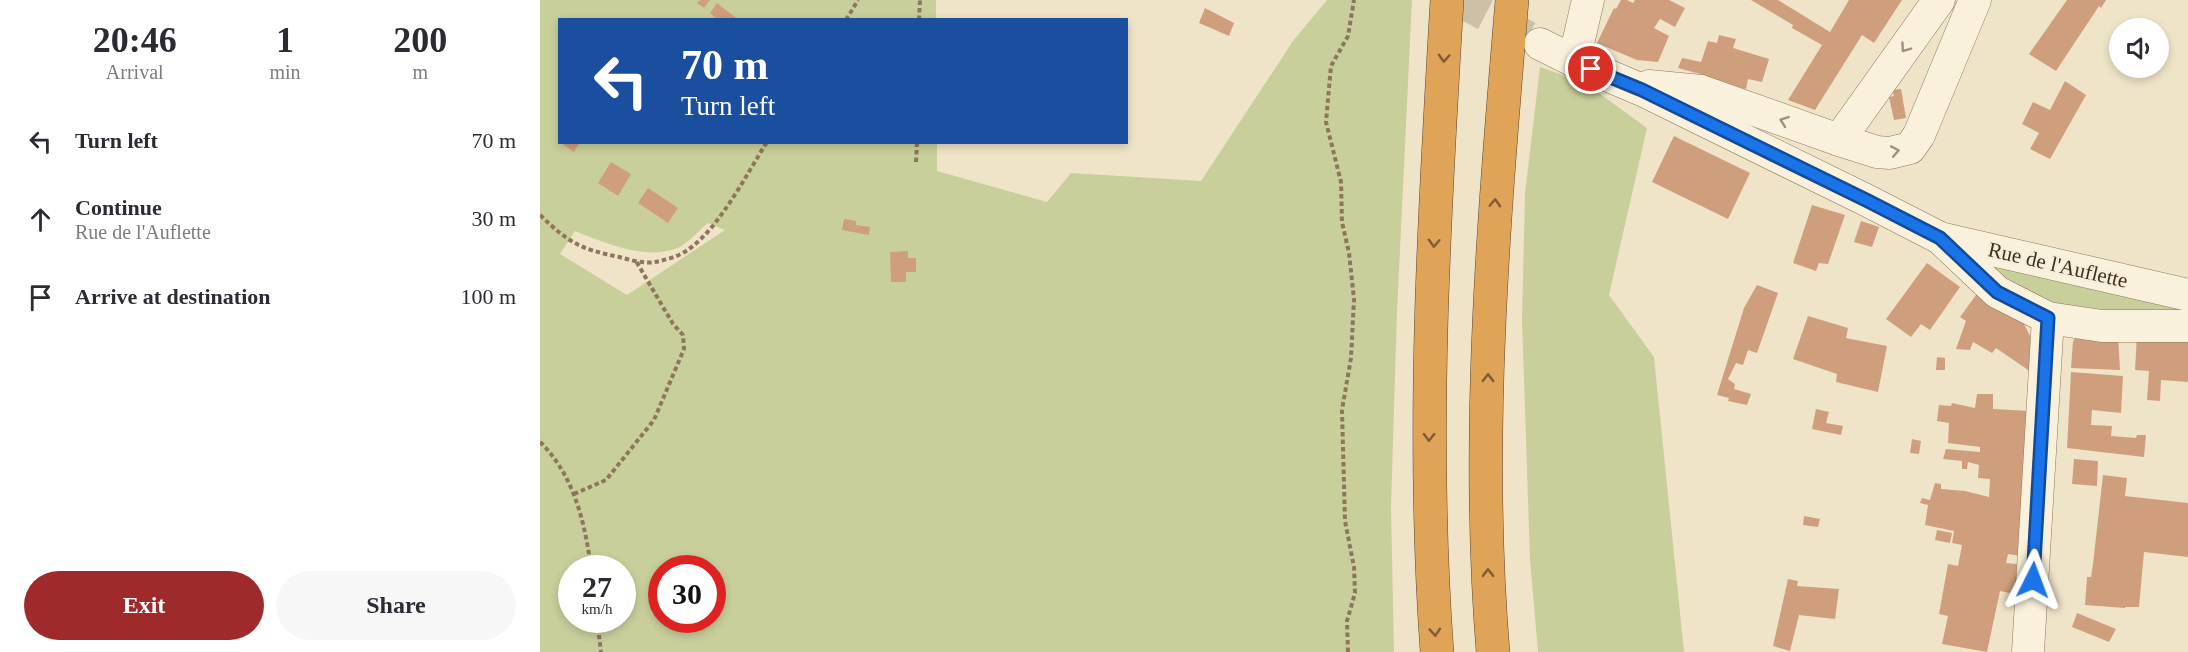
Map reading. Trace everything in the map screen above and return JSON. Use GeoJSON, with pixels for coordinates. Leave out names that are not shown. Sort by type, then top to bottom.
{"type":"FeatureCollection","features":[{"type":"Feature","properties":{"kind":"highway"},"geometry":{"type":"LineString","coordinates":[[1437,652],[1429,457],[1436,184],[1447,0]]}},
{"type":"Feature","properties":{"kind":"highway"},"geometry":{"type":"LineString","coordinates":[[1493,652],[1488,596],[1486,460],[1488,324],[1496,189],[1512,0]]}},
{"type":"Feature","properties":{"kind":"street"},"geometry":{"type":"LineString","coordinates":[[1574,61],[1588,0]]}},
{"type":"Feature","properties":{"kind":"street"},"geometry":{"type":"LineString","coordinates":[[1839,140],[1939,0]]}},
{"type":"Feature","properties":{"kind":"street"},"geometry":{"type":"LineString","coordinates":[[1625,83],[1701,91],[1839,140],[1890,153],[1910,148],[1919,135],[1975,0]]}},
{"type":"Feature","properties":{"kind":"street","name":"Rue de l'Auflette"},"geometry":{"type":"LineString","coordinates":[[1540,44],[1625,83],[1940,238],[2188,295]]}},
{"type":"Feature","properties":{"kind":"street"},"geometry":{"type":"LineString","coordinates":[[1940,238],[1997,292],[2048,318],[2102,326],[2188,326]]}},
{"type":"Feature","properties":{"kind":"street"},"geometry":{"type":"LineString","coordinates":[[2028,652],[2048,318]]}},
{"type":"Feature","properties":{"kind":"path"},"geometry":{"type":"LineString","coordinates":[[847,18],[858,0]]}},
{"type":"Feature","properties":{"kind":"path"},"geometry":{"type":"LineString","coordinates":[[919,18],[920,0]]}},
{"type":"Feature","properties":{"kind":"path"},"geometry":{"type":"LineString","coordinates":[[1348,652],[1347,621],[1355,593],[1354,567],[1345,521],[1342,410],[1352,358],[1354,300],[1349,253],[1342,222],[1341,182],[1326,122],[1331,66],[1348,36],[1354,0]]}},
{"type":"Feature","properties":{"kind":"path"},"geometry":{"type":"LineString","coordinates":[[540,215],[574,244],[594,251],[636,261],[653,262],[670,258],[688,250],[714,225],[765,144]]}},
{"type":"Feature","properties":{"kind":"path"},"geometry":{"type":"LineString","coordinates":[[916,162],[917,144]]}},
{"type":"Feature","properties":{"kind":"path"},"geometry":{"type":"LineString","coordinates":[[574,494],[606,480],[654,420],[684,349],[683,335],[673,324],[636,261]]}},
{"type":"Feature","properties":{"kind":"path"},"geometry":{"type":"LineString","coordinates":[[540,442],[553,455],[574,494],[587,537],[589,555]]}},
{"type":"Feature","properties":{"kind":"path"},"geometry":{"type":"LineString","coordinates":[[599,633],[601,652]]}},
{"type":"Feature","properties":{"kind":"green space"},"geometry":{"type":"Polygon","coordinates":[[[540,0],[936,0],[936,18],[558,18],[558,144],[937,144],[937,171],[1047,202],[1071,173],[1201,181],[1293,41],[1327,0],[1412,0],[1397,312],[1391,507],[1394,652],[540,652],[540,0]],[[708,223],[683,245],[663,252],[624,248],[575,231],[560,254],[627,295],[725,230],[708,223]]]}},
{"type":"Feature","properties":{"kind":"green space"},"geometry":{"type":"Polygon","coordinates":[[[1540,67],[1585,83],[1647,128],[1609,295],[1654,357],[1684,652],[1538,652],[1530,560],[1522,320],[1525,193],[1540,67]]]}},
{"type":"Feature","properties":{"kind":"green space"},"geometry":{"type":"Polygon","coordinates":[[[1986,259],[2188,310],[2188,315],[2104,314],[2046,305],[2004,282],[1986,259]]]}},
{"type":"Feature","properties":{"kind":"building"},"geometry":{"type":"Polygon","coordinates":[[[700,0],[710,0],[704,8],[697,3],[700,0]]]}},
{"type":"Feature","properties":{"kind":"building"},"geometry":{"type":"Polygon","coordinates":[[[1621,0],[1633,3],[1635,0],[1669,0],[1685,8],[1675,27],[1660,19],[1654,28],[1669,36],[1658,62],[1637,60],[1597,43],[1614,8],[1616,9],[1621,0]]]}},
{"type":"Feature","properties":{"kind":"building"},"geometry":{"type":"Polygon","coordinates":[[[1751,0],[1778,0],[1830,32],[1849,0],[1902,0],[1874,43],[1862,35],[1815,110],[1788,100],[1822,45],[1751,0]]]}},
{"type":"Feature","properties":{"kind":"building"},"geometry":{"type":"Polygon","coordinates":[[[2067,0],[2106,0],[2101,8],[2099,6],[2056,71],[2029,54],[2067,0]]]}},
{"type":"Feature","properties":{"kind":"building"},"geometry":{"type":"Polygon","coordinates":[[[717,3],[736,18],[716,18],[710,13],[717,3]]]}},
{"type":"Feature","properties":{"kind":"building"},"geometry":{"type":"Polygon","coordinates":[[[1205,8],[1234,23],[1229,36],[1199,23],[1205,8]]]}},
{"type":"Feature","properties":{"kind":"building"},"geometry":{"type":"Polygon","coordinates":[[[1719,35],[1736,39],[1733,48],[1769,59],[1762,82],[1748,79],[1746,89],[1678,68],[1682,58],[1701,62],[1708,41],[1717,43],[1719,35]]]}},
{"type":"Feature","properties":{"kind":"building"},"geometry":{"type":"Polygon","coordinates":[[[2065,81],[2086,95],[2050,159],[2030,149],[2039,133],[2022,124],[2033,102],[2050,110],[2065,81]]]}},
{"type":"Feature","properties":{"kind":"building"},"geometry":{"type":"Polygon","coordinates":[[[1901,89],[1906,118],[1894,120],[1889,97],[1894,96],[1892,90],[1901,89]]]}},
{"type":"Feature","properties":{"kind":"building"},"geometry":{"type":"Polygon","coordinates":[[[1674,136],[1750,173],[1728,219],[1652,182],[1674,136]]]}},
{"type":"Feature","properties":{"kind":"building"},"geometry":{"type":"Polygon","coordinates":[[[563,144],[579,144],[574,152],[563,144]]]}},
{"type":"Feature","properties":{"kind":"building"},"geometry":{"type":"Polygon","coordinates":[[[611,162],[631,174],[618,196],[598,183],[611,162]]]}},
{"type":"Feature","properties":{"kind":"building"},"geometry":{"type":"Polygon","coordinates":[[[648,188],[678,208],[668,223],[638,203],[648,188]]]}},
{"type":"Feature","properties":{"kind":"building"},"geometry":{"type":"Polygon","coordinates":[[[1812,205],[1845,215],[1828,264],[1819,263],[1816,271],[1793,263],[1812,205]]]}},
{"type":"Feature","properties":{"kind":"building"},"geometry":{"type":"Polygon","coordinates":[[[844,219],[856,221],[856,225],[870,227],[869,235],[842,230],[844,219]]]}},
{"type":"Feature","properties":{"kind":"building"},"geometry":{"type":"Polygon","coordinates":[[[1861,221],[1879,227],[1872,247],[1854,242],[1861,221]]]}},
{"type":"Feature","properties":{"kind":"building"},"geometry":{"type":"Polygon","coordinates":[[[908,251],[908,258],[916,258],[916,272],[906,272],[906,282],[891,282],[890,252],[908,251]]]}},
{"type":"Feature","properties":{"kind":"building"},"geometry":{"type":"Polygon","coordinates":[[[1927,263],[1960,287],[1930,330],[1921,324],[1911,337],[1886,319],[1927,263]]]}},
{"type":"Feature","properties":{"kind":"building"},"geometry":{"type":"Polygon","coordinates":[[[1757,285],[1778,293],[1757,353],[1748,350],[1743,365],[1736,363],[1728,379],[1735,384],[1734,389],[1751,394],[1747,405],[1728,401],[1729,398],[1717,395],[1744,308],[1757,285]]]}},
{"type":"Feature","properties":{"kind":"building"},"geometry":{"type":"Polygon","coordinates":[[[1982,287],[2021,318],[2032,340],[2031,372],[1996,348],[1992,353],[1973,342],[1970,350],[1956,349],[1966,321],[1960,317],[1982,287]]]}},
{"type":"Feature","properties":{"kind":"building"},"geometry":{"type":"Polygon","coordinates":[[[1808,316],[1848,328],[1846,338],[1887,346],[1878,392],[1836,382],[1837,374],[1793,359],[1808,316]]]}},
{"type":"Feature","properties":{"kind":"building"},"geometry":{"type":"Polygon","coordinates":[[[2079,334],[2118,335],[2120,370],[2071,368],[2073,341],[2079,334]]]}},
{"type":"Feature","properties":{"kind":"building"},"geometry":{"type":"Polygon","coordinates":[[[2137,335],[2188,337],[2188,382],[2161,380],[2160,401],[2147,400],[2149,371],[2135,370],[2137,335]]]}},
{"type":"Feature","properties":{"kind":"building"},"geometry":{"type":"Polygon","coordinates":[[[1937,357],[1945,358],[1945,370],[1936,370],[1937,357]]]}},
{"type":"Feature","properties":{"kind":"building"},"geometry":{"type":"Polygon","coordinates":[[[2071,372],[2123,376],[2121,413],[2092,410],[2091,425],[2112,426],[2111,436],[2136,438],[2137,435],[2146,435],[2144,457],[2067,448],[2071,372]]]}},
{"type":"Feature","properties":{"kind":"building"},"geometry":{"type":"Polygon","coordinates":[[[1977,394],[1993,394],[1993,409],[2030,411],[2020,556],[2008,554],[2006,563],[2017,564],[2015,594],[2000,591],[1987,652],[1942,644],[1948,616],[1939,614],[1948,564],[1958,566],[1962,545],[1952,543],[1954,531],[1925,525],[1928,505],[1920,503],[1922,498],[1930,500],[1935,483],[1941,484],[1941,489],[1965,491],[1989,497],[1990,479],[1978,478],[1979,465],[1968,462],[1967,469],[1962,469],[1962,461],[1943,459],[1946,449],[1980,452],[1980,447],[1948,443],[1949,423],[1937,421],[1939,405],[1951,406],[1952,403],[1975,408],[1977,394]]]}},
{"type":"Feature","properties":{"kind":"building"},"geometry":{"type":"Polygon","coordinates":[[[1816,409],[1829,412],[1826,423],[1843,426],[1841,435],[1812,429],[1816,409]]]}},
{"type":"Feature","properties":{"kind":"building"},"geometry":{"type":"Polygon","coordinates":[[[1912,439],[1921,441],[1919,454],[1910,453],[1912,439]]]}},
{"type":"Feature","properties":{"kind":"building"},"geometry":{"type":"Polygon","coordinates":[[[2074,459],[2098,461],[2097,486],[2072,484],[2074,459]]]}},
{"type":"Feature","properties":{"kind":"building"},"geometry":{"type":"Polygon","coordinates":[[[2103,475],[2127,478],[2125,496],[2188,503],[2188,557],[2144,552],[2139,607],[2085,605],[2087,577],[2091,577],[2093,564],[2103,475]]]}},
{"type":"Feature","properties":{"kind":"building"},"geometry":{"type":"Polygon","coordinates":[[[1804,516],[1820,519],[1818,527],[1803,525],[1804,516]]]}},
{"type":"Feature","properties":{"kind":"building"},"geometry":{"type":"Polygon","coordinates":[[[1937,530],[1952,533],[1950,543],[1935,540],[1937,530]]]}},
{"type":"Feature","properties":{"kind":"building"},"geometry":{"type":"Polygon","coordinates":[[[1788,579],[1798,581],[1797,586],[1839,589],[1835,619],[1799,615],[1790,651],[1773,646],[1788,579]]]}},
{"type":"Feature","properties":{"kind":"building"},"geometry":{"type":"Polygon","coordinates":[[[2077,613],[2116,629],[2109,642],[2072,627],[2077,613]]]}},
{"type":"Feature","properties":{"kind":"tunnel"},"geometry":{"type":"LineString","coordinates":[[1457,0],[1532,39]]}},
{"type":"Feature","properties":{"kind":"route"},"geometry":{"type":"LineString","coordinates":[[1591,69],[1642,90],[1940,238],[1997,292],[2048,318],[2033,580]]}}]}
